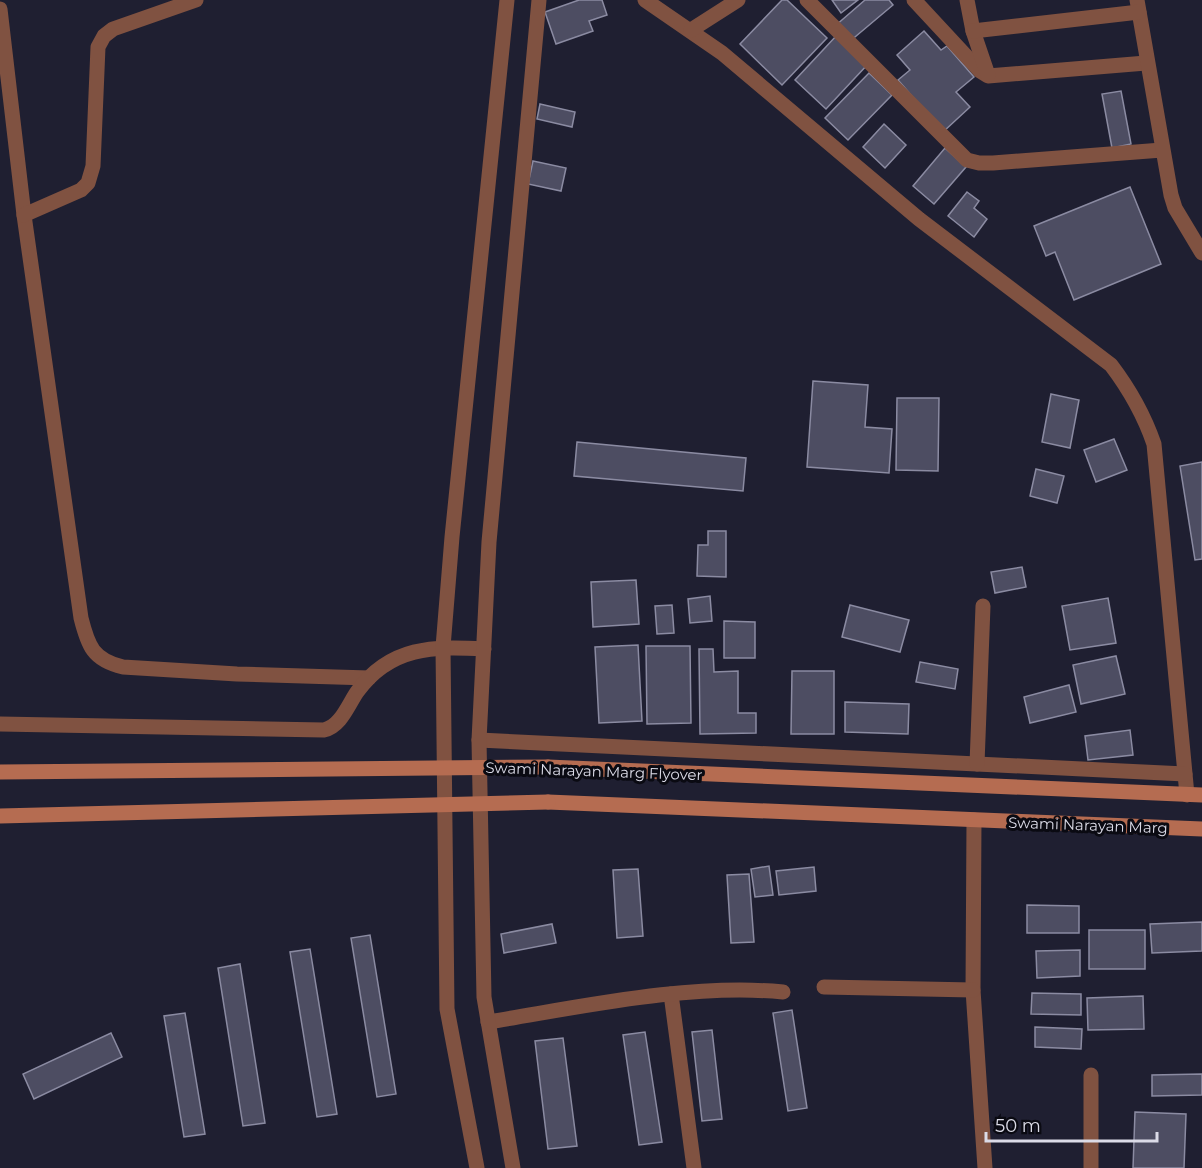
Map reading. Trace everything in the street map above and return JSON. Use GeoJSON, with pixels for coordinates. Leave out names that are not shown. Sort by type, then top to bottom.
{"type":"FeatureCollection","features":[{"type":"Feature","properties":{"kind":"main road","name":"Swami Narayan Marg Flyover"},"geometry":{"type":"LineString","coordinates":[[0,771],[548,767],[1194,795]]}},
{"type":"Feature","properties":{"kind":"main road"},"geometry":{"type":"LineString","coordinates":[[0,816],[548,802],[974,820]]}},
{"type":"Feature","properties":{"kind":"main road","name":"Swami Narayan Marg"},"geometry":{"type":"LineString","coordinates":[[974,820],[1202,829]]}},
{"type":"Feature","properties":{"kind":"street"},"geometry":{"type":"LineString","coordinates":[[24,215],[81,190],[88,183],[93,166],[98,47],[104,36],[113,29],[196,0]]}},
{"type":"Feature","properties":{"kind":"street"},"geometry":{"type":"LineString","coordinates":[[477,1168],[447,1009],[443,647],[453,526],[507,0]]}},
{"type":"Feature","properties":{"kind":"street"},"geometry":{"type":"LineString","coordinates":[[513,1168],[484,997],[479,740],[489,542],[538,0]]}},
{"type":"Feature","properties":{"kind":"street"},"geometry":{"type":"LineString","coordinates":[[645,0],[722,53],[919,219],[1111,365],[1127,386],[1144,417],[1154,444],[1185,774],[1194,795]]}},
{"type":"Feature","properties":{"kind":"street"},"geometry":{"type":"LineString","coordinates":[[691,30],[738,0]]}},
{"type":"Feature","properties":{"kind":"street"},"geometry":{"type":"LineString","coordinates":[[807,0],[967,160],[979,163],[1162,150]]}},
{"type":"Feature","properties":{"kind":"street"},"geometry":{"type":"LineString","coordinates":[[914,0],[980,71],[988,76],[1146,63]]}},
{"type":"Feature","properties":{"kind":"street"},"geometry":{"type":"LineString","coordinates":[[967,0],[973,31],[988,76]]}},
{"type":"Feature","properties":{"kind":"street"},"geometry":{"type":"LineString","coordinates":[[973,31],[1138,6],[1167,180],[1175,208],[1202,253]]}},
{"type":"Feature","properties":{"kind":"street"},"geometry":{"type":"LineString","coordinates":[[0,9],[24,215],[81,618],[86,639],[95,654],[108,663],[123,667],[237,674],[369,678]]}},
{"type":"Feature","properties":{"kind":"street"},"geometry":{"type":"LineString","coordinates":[[977,764],[983,606]]}},
{"type":"Feature","properties":{"kind":"street"},"geometry":{"type":"LineString","coordinates":[[0,724],[324,730],[335,725],[358,690],[369,678],[400,657],[423,649],[443,647],[484,649]]}},
{"type":"Feature","properties":{"kind":"street"},"geometry":{"type":"LineString","coordinates":[[479,740],[1185,774]]}},
{"type":"Feature","properties":{"kind":"street"},"geometry":{"type":"LineString","coordinates":[[974,820],[973,990],[985,1168]]}},
{"type":"Feature","properties":{"kind":"street"},"geometry":{"type":"LineString","coordinates":[[824,987],[973,990]]}},
{"type":"Feature","properties":{"kind":"street"},"geometry":{"type":"LineString","coordinates":[[488,1022],[671,994],[757,989],[783,992]]}},
{"type":"Feature","properties":{"kind":"street"},"geometry":{"type":"LineString","coordinates":[[671,994],[694,1168]]}},
{"type":"Feature","properties":{"kind":"street"},"geometry":{"type":"LineString","coordinates":[[1091,1075],[1091,1168]]}},
{"type":"Feature","properties":{"kind":"building"},"geometry":{"type":"Polygon","coordinates":[[[579,0],[602,0],[607,15],[589,21],[593,31],[556,44],[545,12],[579,0]]]}},
{"type":"Feature","properties":{"kind":"building"},"geometry":{"type":"Polygon","coordinates":[[[782,0],[787,0],[827,38],[782,85],[740,44],[782,0]]]}},
{"type":"Feature","properties":{"kind":"building"},"geometry":{"type":"Polygon","coordinates":[[[832,0],[858,0],[841,13],[832,0]]]}},
{"type":"Feature","properties":{"kind":"building"},"geometry":{"type":"Polygon","coordinates":[[[865,0],[889,0],[893,5],[849,42],[835,26],[865,0]]]}},
{"type":"Feature","properties":{"kind":"building"},"geometry":{"type":"Polygon","coordinates":[[[924,31],[941,50],[947,46],[974,77],[956,92],[970,107],[943,132],[898,80],[910,70],[897,55],[924,31]]]}},
{"type":"Feature","properties":{"kind":"building"},"geometry":{"type":"Polygon","coordinates":[[[837,35],[868,64],[826,109],[795,80],[837,35]]]}},
{"type":"Feature","properties":{"kind":"building"},"geometry":{"type":"Polygon","coordinates":[[[869,73],[892,95],[848,140],[825,118],[869,73]]]}},
{"type":"Feature","properties":{"kind":"building"},"geometry":{"type":"Polygon","coordinates":[[[1121,91],[1131,144],[1112,148],[1102,94],[1121,91]]]}},
{"type":"Feature","properties":{"kind":"building"},"geometry":{"type":"Polygon","coordinates":[[[540,104],[575,112],[572,127],[537,119],[540,104]]]}},
{"type":"Feature","properties":{"kind":"building"},"geometry":{"type":"Polygon","coordinates":[[[884,124],[906,145],[885,168],[863,147],[884,124]]]}},
{"type":"Feature","properties":{"kind":"building"},"geometry":{"type":"Polygon","coordinates":[[[945,148],[966,167],[934,204],[913,186],[945,148]]]}},
{"type":"Feature","properties":{"kind":"building"},"geometry":{"type":"Polygon","coordinates":[[[533,161],[566,168],[561,191],[528,184],[533,161]]]}},
{"type":"Feature","properties":{"kind":"building"},"geometry":{"type":"Polygon","coordinates":[[[1130,187],[1161,264],[1074,300],[1055,252],[1046,256],[1034,226],[1130,187]]]}},
{"type":"Feature","properties":{"kind":"building"},"geometry":{"type":"Polygon","coordinates":[[[967,192],[979,201],[974,208],[987,219],[974,237],[948,216],[967,192]]]}},
{"type":"Feature","properties":{"kind":"building"},"geometry":{"type":"Polygon","coordinates":[[[813,381],[868,385],[865,427],[892,429],[889,473],[807,467],[813,381]]]}},
{"type":"Feature","properties":{"kind":"building"},"geometry":{"type":"Polygon","coordinates":[[[1051,394],[1079,400],[1070,448],[1042,442],[1051,394]]]}},
{"type":"Feature","properties":{"kind":"building"},"geometry":{"type":"Polygon","coordinates":[[[897,398],[939,398],[938,471],[896,470],[897,398]]]}},
{"type":"Feature","properties":{"kind":"building"},"geometry":{"type":"Polygon","coordinates":[[[1114,439],[1127,470],[1096,482],[1084,450],[1114,439]]]}},
{"type":"Feature","properties":{"kind":"building"},"geometry":{"type":"Polygon","coordinates":[[[577,442],[746,458],[743,491],[574,476],[577,442]]]}},
{"type":"Feature","properties":{"kind":"building"},"geometry":{"type":"Polygon","coordinates":[[[1202,462],[1202,559],[1195,560],[1180,466],[1202,462]]]}},
{"type":"Feature","properties":{"kind":"building"},"geometry":{"type":"Polygon","coordinates":[[[1036,469],[1064,476],[1057,503],[1030,496],[1036,469]]]}},
{"type":"Feature","properties":{"kind":"building"},"geometry":{"type":"Polygon","coordinates":[[[708,531],[726,531],[726,577],[697,576],[698,545],[708,545],[708,531]]]}},
{"type":"Feature","properties":{"kind":"building"},"geometry":{"type":"Polygon","coordinates":[[[1022,567],[1026,587],[995,593],[991,572],[1022,567]]]}},
{"type":"Feature","properties":{"kind":"building"},"geometry":{"type":"Polygon","coordinates":[[[636,580],[639,624],[593,627],[591,582],[636,580]]]}},
{"type":"Feature","properties":{"kind":"building"},"geometry":{"type":"Polygon","coordinates":[[[710,596],[712,621],[690,623],[688,599],[710,596]]]}},
{"type":"Feature","properties":{"kind":"building"},"geometry":{"type":"Polygon","coordinates":[[[1108,598],[1116,643],[1070,650],[1062,606],[1108,598]]]}},
{"type":"Feature","properties":{"kind":"building"},"geometry":{"type":"Polygon","coordinates":[[[672,605],[674,633],[657,634],[655,606],[672,605]]]}},
{"type":"Feature","properties":{"kind":"building"},"geometry":{"type":"Polygon","coordinates":[[[850,605],[909,620],[900,652],[842,637],[850,605]]]}},
{"type":"Feature","properties":{"kind":"building"},"geometry":{"type":"Polygon","coordinates":[[[724,621],[755,622],[755,658],[724,658],[724,621]]]}},
{"type":"Feature","properties":{"kind":"building"},"geometry":{"type":"Polygon","coordinates":[[[638,645],[642,721],[599,723],[595,647],[638,645]]]}},
{"type":"Feature","properties":{"kind":"building"},"geometry":{"type":"Polygon","coordinates":[[[646,646],[690,646],[691,723],[647,724],[646,646]]]}},
{"type":"Feature","properties":{"kind":"building"},"geometry":{"type":"Polygon","coordinates":[[[699,649],[713,649],[714,672],[738,671],[738,713],[756,713],[756,733],[700,734],[699,649]]]}},
{"type":"Feature","properties":{"kind":"building"},"geometry":{"type":"Polygon","coordinates":[[[1116,656],[1125,694],[1081,704],[1073,665],[1116,656]]]}},
{"type":"Feature","properties":{"kind":"building"},"geometry":{"type":"Polygon","coordinates":[[[920,662],[958,669],[955,689],[916,682],[920,662]]]}},
{"type":"Feature","properties":{"kind":"building"},"geometry":{"type":"Polygon","coordinates":[[[792,671],[834,671],[834,734],[791,734],[792,671]]]}},
{"type":"Feature","properties":{"kind":"building"},"geometry":{"type":"Polygon","coordinates":[[[1069,685],[1076,712],[1030,723],[1024,697],[1069,685]]]}},
{"type":"Feature","properties":{"kind":"building"},"geometry":{"type":"Polygon","coordinates":[[[845,702],[909,704],[908,734],[845,732],[845,702]]]}},
{"type":"Feature","properties":{"kind":"building"},"geometry":{"type":"Polygon","coordinates":[[[1130,730],[1133,755],[1088,760],[1085,736],[1130,730]]]}},
{"type":"Feature","properties":{"kind":"building"},"geometry":{"type":"Polygon","coordinates":[[[769,866],[773,895],[755,897],[751,869],[769,866]]]}},
{"type":"Feature","properties":{"kind":"building"},"geometry":{"type":"Polygon","coordinates":[[[814,867],[816,891],[779,895],[776,871],[814,867]]]}},
{"type":"Feature","properties":{"kind":"building"},"geometry":{"type":"Polygon","coordinates":[[[638,869],[643,936],[617,938],[613,870],[638,869]]]}},
{"type":"Feature","properties":{"kind":"building"},"geometry":{"type":"Polygon","coordinates":[[[749,874],[754,942],[731,943],[727,875],[749,874]]]}},
{"type":"Feature","properties":{"kind":"building"},"geometry":{"type":"Polygon","coordinates":[[[1027,905],[1079,906],[1079,933],[1027,933],[1027,905]]]}},
{"type":"Feature","properties":{"kind":"building"},"geometry":{"type":"Polygon","coordinates":[[[1202,922],[1202,951],[1152,953],[1150,924],[1202,922]]]}},
{"type":"Feature","properties":{"kind":"building"},"geometry":{"type":"Polygon","coordinates":[[[552,924],[556,943],[504,953],[501,934],[552,924]]]}},
{"type":"Feature","properties":{"kind":"building"},"geometry":{"type":"Polygon","coordinates":[[[1089,930],[1145,930],[1145,969],[1089,969],[1089,930]]]}},
{"type":"Feature","properties":{"kind":"building"},"geometry":{"type":"Polygon","coordinates":[[[370,935],[396,1094],[377,1097],[351,938],[370,935]]]}},
{"type":"Feature","properties":{"kind":"building"},"geometry":{"type":"Polygon","coordinates":[[[310,949],[337,1114],[317,1117],[290,952],[310,949]]]}},
{"type":"Feature","properties":{"kind":"building"},"geometry":{"type":"Polygon","coordinates":[[[1080,950],[1080,976],[1037,978],[1036,951],[1080,950]]]}},
{"type":"Feature","properties":{"kind":"building"},"geometry":{"type":"Polygon","coordinates":[[[240,964],[265,1123],[243,1126],[218,968],[240,964]]]}},
{"type":"Feature","properties":{"kind":"building"},"geometry":{"type":"Polygon","coordinates":[[[1032,993],[1081,994],[1081,1015],[1031,1014],[1032,993]]]}},
{"type":"Feature","properties":{"kind":"building"},"geometry":{"type":"Polygon","coordinates":[[[1143,996],[1144,1029],[1088,1030],[1087,998],[1143,996]]]}},
{"type":"Feature","properties":{"kind":"building"},"geometry":{"type":"Polygon","coordinates":[[[792,1010],[807,1108],[788,1111],[773,1013],[792,1010]]]}},
{"type":"Feature","properties":{"kind":"building"},"geometry":{"type":"Polygon","coordinates":[[[185,1013],[205,1134],[184,1137],[164,1016],[185,1013]]]}},
{"type":"Feature","properties":{"kind":"building"},"geometry":{"type":"Polygon","coordinates":[[[1035,1027],[1082,1029],[1081,1049],[1035,1047],[1035,1027]]]}},
{"type":"Feature","properties":{"kind":"building"},"geometry":{"type":"Polygon","coordinates":[[[712,1030],[722,1119],[702,1121],[692,1032],[712,1030]]]}},
{"type":"Feature","properties":{"kind":"building"},"geometry":{"type":"Polygon","coordinates":[[[645,1032],[662,1142],[639,1145],[623,1035],[645,1032]]]}},
{"type":"Feature","properties":{"kind":"building"},"geometry":{"type":"Polygon","coordinates":[[[111,1033],[122,1057],[34,1099],[23,1074],[111,1033]]]}},
{"type":"Feature","properties":{"kind":"building"},"geometry":{"type":"Polygon","coordinates":[[[563,1038],[577,1146],[548,1149],[535,1041],[563,1038]]]}},
{"type":"Feature","properties":{"kind":"building"},"geometry":{"type":"Polygon","coordinates":[[[1202,1074],[1202,1095],[1152,1096],[1152,1075],[1202,1074]]]}},
{"type":"Feature","properties":{"kind":"building"},"geometry":{"type":"Polygon","coordinates":[[[1135,1112],[1186,1114],[1184,1168],[1133,1168],[1135,1112]]]}}]}
